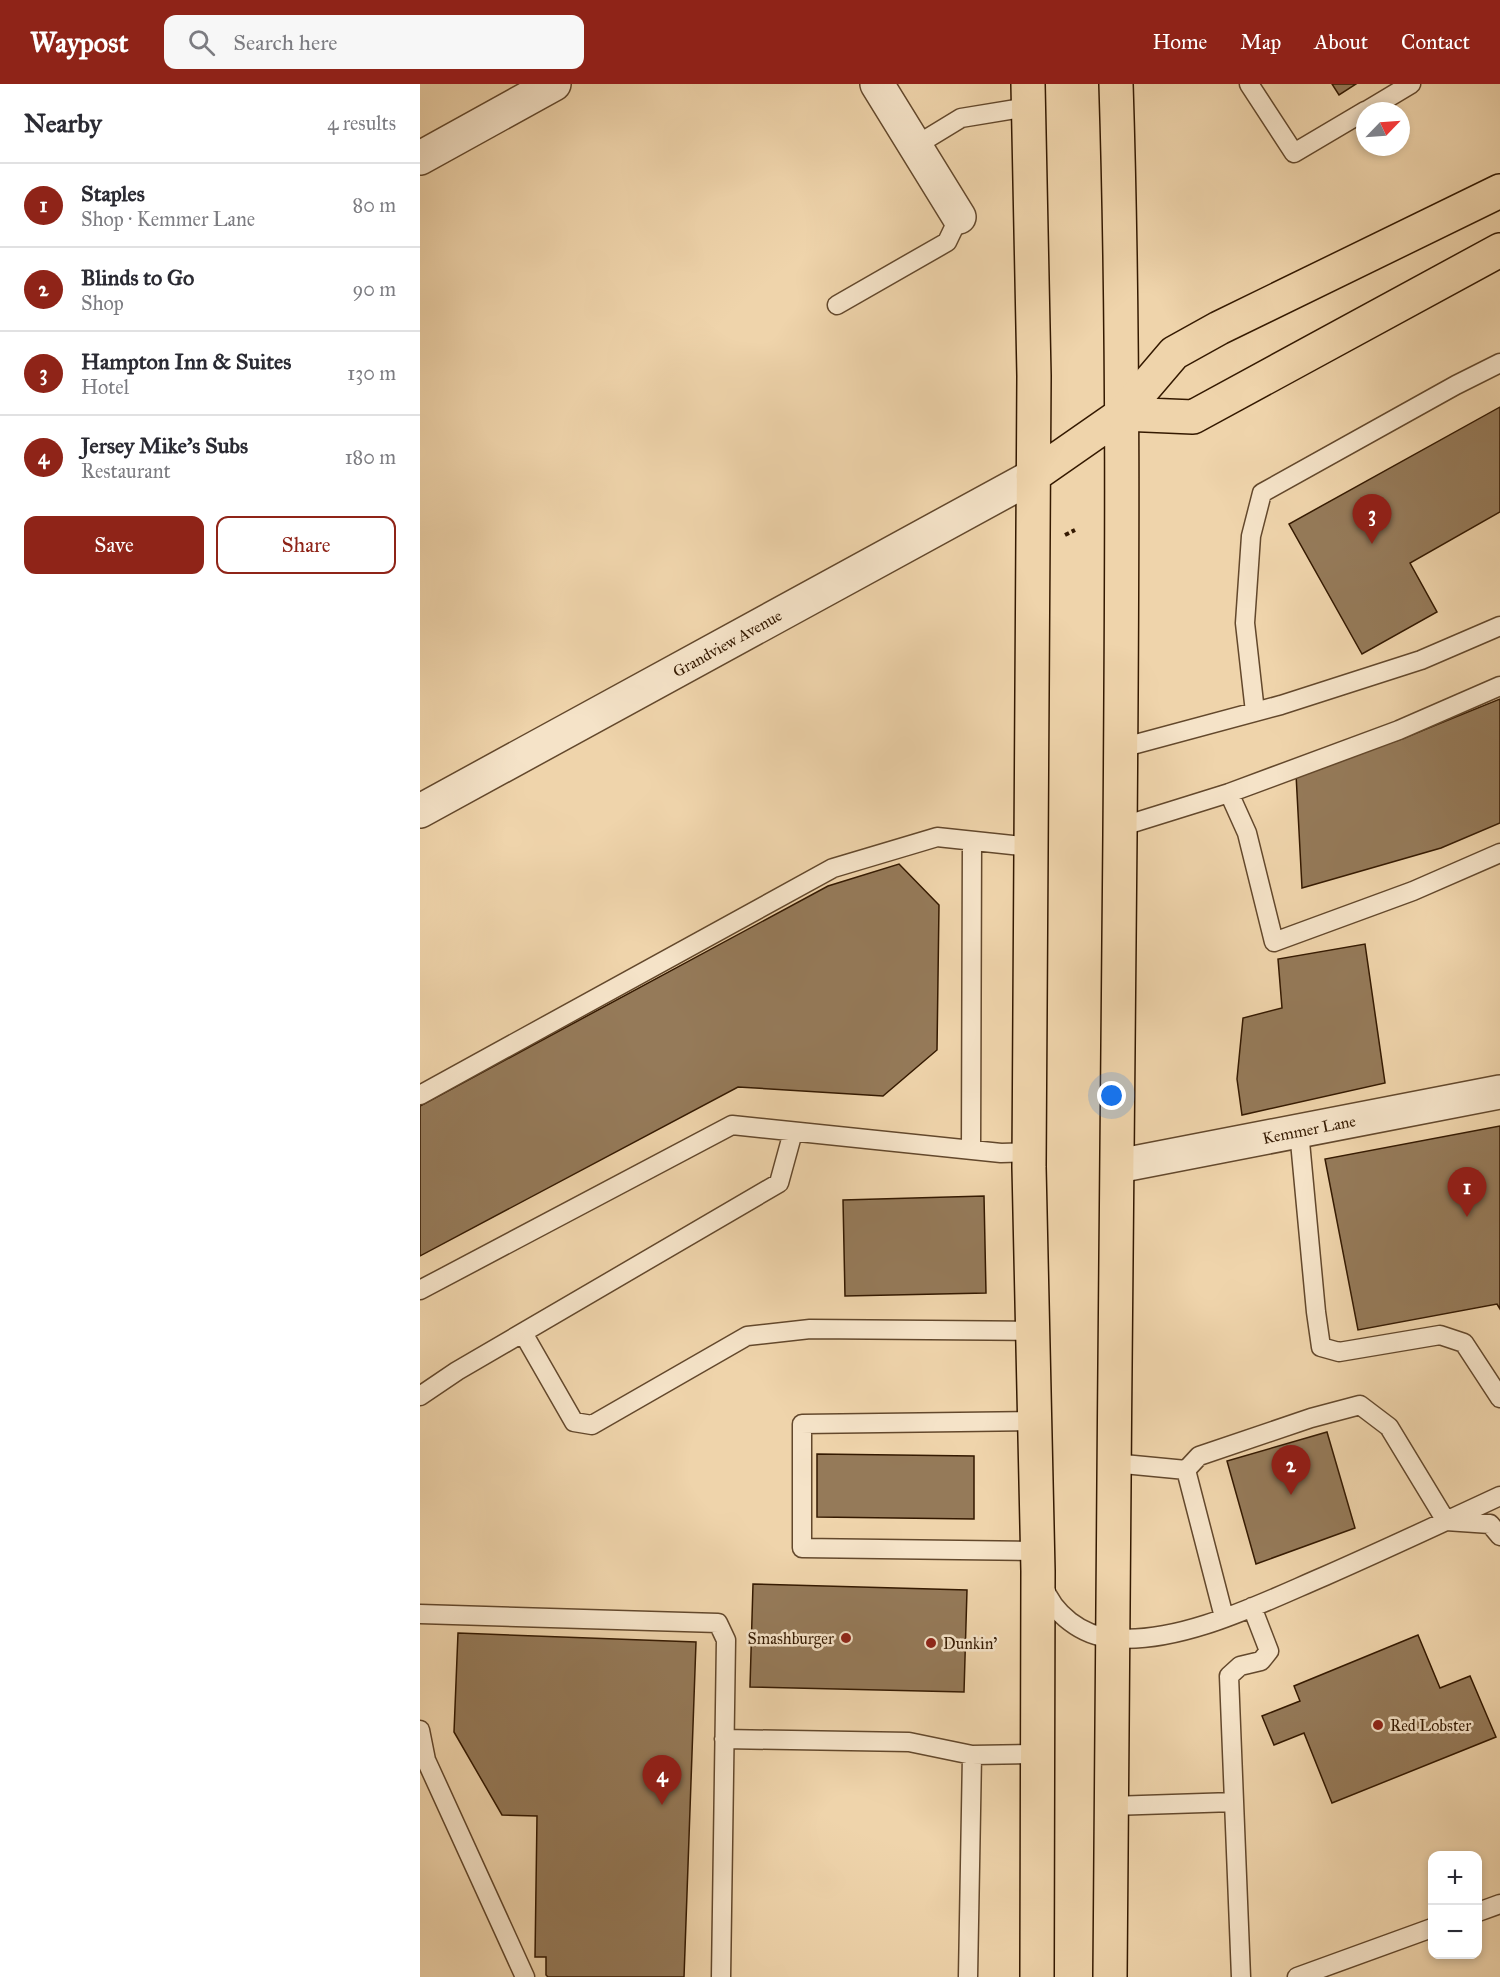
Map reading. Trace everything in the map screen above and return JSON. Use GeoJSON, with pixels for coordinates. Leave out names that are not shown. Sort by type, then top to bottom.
{"type":"FeatureCollection","features":[{"type":"Feature","properties":{"kind":"main road"},"geometry":{"type":"LineString","coordinates":[[1110,1977],[1111,1638],[1121,748],[1122,414],[1116,84]]}},
{"type":"Feature","properties":{"kind":"main road"},"geometry":{"type":"LineString","coordinates":[[1028,96],[1033,353],[1029,1152],[1038,1561],[1036,1977]]}},
{"type":"Feature","properties":{"kind":"main road"},"geometry":{"type":"LineString","coordinates":[[1033,476],[1122,414],[1174,353],[1219,328],[1500,191]]}},
{"type":"Feature","properties":{"kind":"main road"},"geometry":{"type":"LineString","coordinates":[[1122,414],[1193,417],[1500,250]]}},
{"type":"Feature","properties":{"kind":"street"},"geometry":{"type":"LineString","coordinates":[[420,158],[554,84]]}},
{"type":"Feature","properties":{"kind":"street"},"geometry":{"type":"LineString","coordinates":[[878,84],[959,217]]}},
{"type":"Feature","properties":{"kind":"street","name":"Grandview Avenue"},"geometry":{"type":"LineString","coordinates":[[420,811],[1033,476]]}},
{"type":"Feature","properties":{"kind":"street","name":"Kemmer Lane"},"geometry":{"type":"LineString","coordinates":[[1118,1166],[1500,1092]]}},
{"type":"Feature","properties":{"kind":"lane"},"geometry":{"type":"LineString","coordinates":[[1380,102],[1411,84]]}},
{"type":"Feature","properties":{"kind":"lane"},"geometry":{"type":"LineString","coordinates":[[1256,88],[1294,153],[1356,116]]}},
{"type":"Feature","properties":{"kind":"lane"},"geometry":{"type":"LineString","coordinates":[[915,146],[961,118],[1028,96]]}},
{"type":"Feature","properties":{"kind":"lane"},"geometry":{"type":"LineString","coordinates":[[837,305],[946,242],[959,217]]}},
{"type":"Feature","properties":{"kind":"lane"},"geometry":{"type":"LineString","coordinates":[[1256,712],[1245,623],[1251,536],[1262,493],[1500,363]]}},
{"type":"Feature","properties":{"kind":"lane"},"geometry":{"type":"LineString","coordinates":[[1121,748],[1256,712],[1421,660],[1500,626]]}},
{"type":"Feature","properties":{"kind":"lane"},"geometry":{"type":"LineString","coordinates":[[1120,827],[1229,793],[1399,730],[1500,686]]}},
{"type":"Feature","properties":{"kind":"lane"},"geometry":{"type":"LineString","coordinates":[[1229,793],[1247,834],[1274,942],[1413,891],[1500,853]]}},
{"type":"Feature","properties":{"kind":"lane"},"geometry":{"type":"LineString","coordinates":[[420,1095],[833,868],[938,837],[1031,848]]}},
{"type":"Feature","properties":{"kind":"lane"},"geometry":{"type":"LineString","coordinates":[[971,1150],[972,841]]}},
{"type":"Feature","properties":{"kind":"lane"},"geometry":{"type":"LineString","coordinates":[[420,1290],[732,1125],[1001,1153],[1029,1152]]}},
{"type":"Feature","properties":{"kind":"lane"},"geometry":{"type":"LineString","coordinates":[[1299,1131],[1321,1347],[1339,1352],[1440,1335],[1464,1343],[1500,1398]]}},
{"type":"Feature","properties":{"kind":"lane"},"geometry":{"type":"LineString","coordinates":[[420,1396],[457,1371],[779,1183],[792,1132]]}},
{"type":"Feature","properties":{"kind":"lane"},"geometry":{"type":"LineString","coordinates":[[523,1333],[574,1422],[592,1425],[747,1336],[810,1329],[1033,1331]]}},
{"type":"Feature","properties":{"kind":"lane"},"geometry":{"type":"LineString","coordinates":[[1186,1470],[1199,1456],[1311,1418],[1360,1405],[1389,1427],[1446,1521]]}},
{"type":"Feature","properties":{"kind":"lane"},"geometry":{"type":"LineString","coordinates":[[1035,1420],[802,1424],[802,1548],[1038,1561],[1047,1596],[1064,1617],[1087,1632],[1111,1638],[1150,1637],[1189,1629],[1252,1607],[1500,1496]]}},
{"type":"Feature","properties":{"kind":"lane"},"geometry":{"type":"LineString","coordinates":[[1113,1463],[1186,1470]]}},
{"type":"Feature","properties":{"kind":"lane"},"geometry":{"type":"LineString","coordinates":[[1186,1470],[1224,1617]]}},
{"type":"Feature","properties":{"kind":"lane"},"geometry":{"type":"LineString","coordinates":[[1446,1521],[1490,1524],[1500,1536]]}},
{"type":"Feature","properties":{"kind":"lane"},"geometry":{"type":"LineString","coordinates":[[1241,1977],[1229,1676],[1240,1666],[1261,1661],[1269,1651],[1252,1607]]}},
{"type":"Feature","properties":{"kind":"lane"},"geometry":{"type":"LineString","coordinates":[[420,1614],[717,1623],[726,1640],[721,1977]]}},
{"type":"Feature","properties":{"kind":"lane"},"geometry":{"type":"LineString","coordinates":[[420,1730],[426,1760],[525,1977]]}},
{"type":"Feature","properties":{"kind":"lane"},"geometry":{"type":"LineString","coordinates":[[724,1739],[909,1742],[972,1755],[1037,1754]]}},
{"type":"Feature","properties":{"kind":"lane"},"geometry":{"type":"LineString","coordinates":[[968,1977],[972,1755]]}},
{"type":"Feature","properties":{"kind":"lane"},"geometry":{"type":"LineString","coordinates":[[1110,1806],[1234,1802]]}},
{"type":"Feature","properties":{"kind":"lane"},"geometry":{"type":"LineString","coordinates":[[1482,1911],[1500,1904]]}},
{"type":"Feature","properties":{"kind":"lane"},"geometry":{"type":"LineString","coordinates":[[1297,1977],[1428,1929]]}},
{"type":"Feature","properties":{"kind":"building"},"geometry":{"type":"Polygon","coordinates":[[[1332,84],[1356,84],[1339,95],[1332,84]]]}},
{"type":"Feature","properties":{"kind":"building"},"geometry":{"type":"Polygon","coordinates":[[[1500,407],[1500,512],[1410,563],[1437,612],[1362,654],[1289,524],[1500,407]]]}},
{"type":"Feature","properties":{"kind":"building"},"geometry":{"type":"Polygon","coordinates":[[[1500,699],[1500,823],[1441,848],[1302,888],[1296,774],[1399,740],[1500,699]]]}},
{"type":"Feature","properties":{"kind":"building"},"geometry":{"type":"Polygon","coordinates":[[[899,864],[939,905],[937,1050],[883,1096],[738,1087],[420,1256],[420,1106],[828,886],[899,864]]]}},
{"type":"Feature","properties":{"kind":"building"},"geometry":{"type":"Polygon","coordinates":[[[1365,944],[1385,1083],[1242,1115],[1237,1079],[1243,1018],[1282,1008],[1278,959],[1365,944]]]}},
{"type":"Feature","properties":{"kind":"building"},"geometry":{"type":"Polygon","coordinates":[[[1500,1126],[1500,1309],[1497,1304],[1358,1330],[1325,1159],[1500,1126]]]}},
{"type":"Feature","properties":{"kind":"building"},"geometry":{"type":"Polygon","coordinates":[[[984,1196],[986,1293],[845,1296],[843,1200],[984,1196]]]}},
{"type":"Feature","properties":{"kind":"building"},"geometry":{"type":"Polygon","coordinates":[[[1327,1432],[1355,1528],[1256,1564],[1227,1461],[1327,1432]]]}},
{"type":"Feature","properties":{"kind":"building"},"geometry":{"type":"Polygon","coordinates":[[[817,1454],[974,1456],[974,1519],[817,1517],[817,1454]]]}},
{"type":"Feature","properties":{"kind":"building"},"geometry":{"type":"Polygon","coordinates":[[[753,1584],[967,1590],[964,1692],[750,1687],[753,1584]]]}},
{"type":"Feature","properties":{"kind":"building"},"geometry":{"type":"Polygon","coordinates":[[[458,1633],[696,1642],[684,1977],[548,1977],[546,1975],[546,1957],[535,1957],[537,1816],[502,1815],[454,1732],[458,1633]]]}},
{"type":"Feature","properties":{"kind":"building","name":"Red Lobster"},"geometry":{"type":"Polygon","coordinates":[[[1418,1635],[1440,1688],[1470,1676],[1496,1737],[1332,1803],[1304,1733],[1274,1745],[1262,1716],[1300,1701],[1294,1686],[1418,1635]]]}},
{"type":"Feature","properties":{"kind":"place","name":"Hampton Inn & Suites"},"geometry":{"type":"Point","coordinates":[1372,544]}},
{"type":"Feature","properties":{"kind":"place","name":"Staples"},"geometry":{"type":"Point","coordinates":[1467,1217]}},
{"type":"Feature","properties":{"kind":"place","name":"Blinds to Go"},"geometry":{"type":"Point","coordinates":[1291,1495]}},
{"type":"Feature","properties":{"kind":"place","name":"Smashburger"},"geometry":{"type":"Point","coordinates":[846,1638]}},
{"type":"Feature","properties":{"kind":"place","name":"Dunkin'"},"geometry":{"type":"Point","coordinates":[931,1643]}},
{"type":"Feature","properties":{"kind":"place","name":"Red Lobster"},"geometry":{"type":"Point","coordinates":[1378,1725]}},
{"type":"Feature","properties":{"kind":"place","name":"Jersey Mike's Subs"},"geometry":{"type":"Point","coordinates":[662,1805]}}]}
